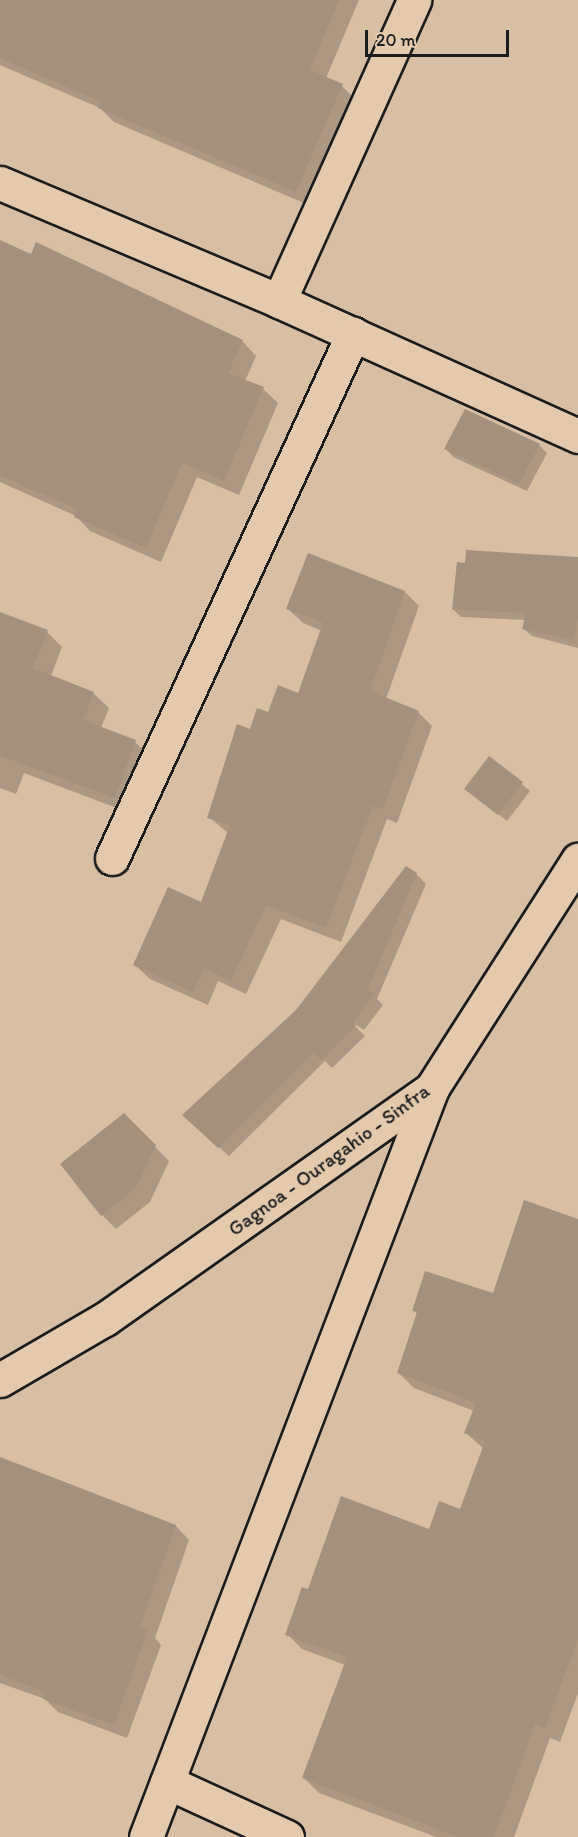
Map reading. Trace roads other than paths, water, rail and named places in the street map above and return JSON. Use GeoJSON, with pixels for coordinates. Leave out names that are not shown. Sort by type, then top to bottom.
{"type":"FeatureCollection","features":[{"type":"Feature","properties":{"kind":"street"},"geometry":{"type":"LineString","coordinates":[[279,301],[414,0]]}},
{"type":"Feature","properties":{"kind":"street"},"geometry":{"type":"LineString","coordinates":[[0,183],[279,301],[578,436]]}},
{"type":"Feature","properties":{"kind":"street"},"geometry":{"type":"LineString","coordinates":[[112,858],[353,334]]}},
{"type":"Feature","properties":{"kind":"street","name":"Gagnoa - Ouragahio - Sinfra"},"geometry":{"type":"LineString","coordinates":[[0,1380],[105,1319],[432,1088],[578,860]]}},
{"type":"Feature","properties":{"kind":"street"},"geometry":{"type":"LineString","coordinates":[[146,1837],[432,1088]]}},
{"type":"Feature","properties":{"kind":"street"},"geometry":{"type":"LineString","coordinates":[[167,1782],[287,1837]]}}]}
